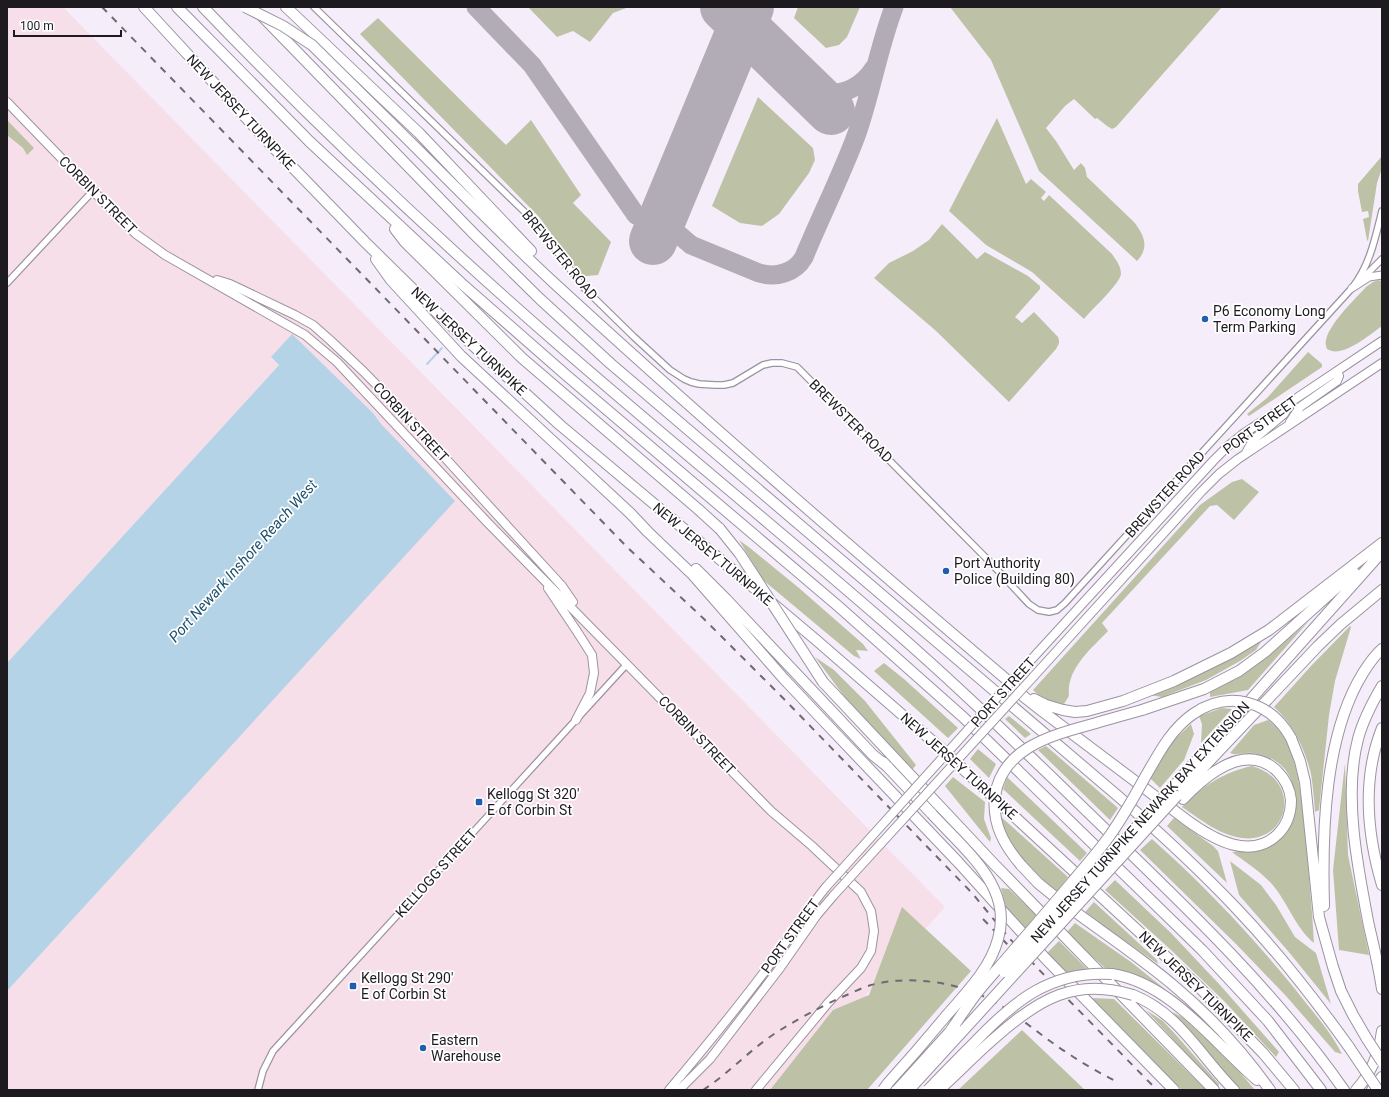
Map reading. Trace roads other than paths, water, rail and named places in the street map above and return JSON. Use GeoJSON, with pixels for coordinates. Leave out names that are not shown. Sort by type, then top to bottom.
{"type":"FeatureCollection","features":[{"type":"Feature","properties":{"kind":"highway","name":"NEW JERSEY TURNPIKE"},"geometry":{"type":"LineString","coordinates":[[144,7],[266,140],[365,242],[452,326],[560,425],[815,639],[937,745],[1201,989],[1263,1053],[1292,1088]]}},
{"type":"Feature","properties":{"kind":"highway","name":"NEW JERSEY TURNPIKE"},"geometry":{"type":"LineString","coordinates":[[177,7],[287,119],[381,209],[507,324],[838,606],[963,717],[1202,950],[1262,1015],[1322,1090]]}},
{"type":"Feature","properties":{"kind":"highway"},"geometry":{"type":"LineString","coordinates":[[203,7],[344,148],[483,278],[589,371],[892,629],[994,722],[1229,951],[1280,1007],[1344,1090]]}},
{"type":"Feature","properties":{"kind":"highway"},"geometry":{"type":"LineString","coordinates":[[245,7],[291,30],[312,45],[553,282],[579,304],[630,353],[745,455],[1013,685],[1023,696],[1184,818],[1219,840],[1233,845],[1255,846],[1274,837],[1283,828],[1288,820],[1290,793],[1286,782],[1274,768],[1251,760],[1235,762],[1218,769],[1177,794]]}},
{"type":"Feature","properties":{"kind":"highway"},"geometry":{"type":"LineString","coordinates":[[254,7],[472,233],[540,299],[611,364],[1177,849],[1235,906],[1308,991],[1349,1046],[1378,1090]]}},
{"type":"Feature","properties":{"kind":"highway"},"geometry":{"type":"LineString","coordinates":[[286,7],[419,133],[557,278],[579,304]]}},
{"type":"Feature","properties":{"kind":"highway"},"geometry":{"type":"LineString","coordinates":[[381,209],[405,242],[502,339],[533,368],[720,529],[740,554],[824,682],[835,702],[888,767],[972,857],[991,882],[1000,906],[1000,931],[996,947],[985,969],[956,1005],[888,1082],[883,1090]]}},
{"type":"Feature","properties":{"kind":"highway"},"geometry":{"type":"LineString","coordinates":[[365,242],[391,280],[461,356],[630,513],[693,575],[774,668],[958,862],[1045,958],[1174,1090]]}},
{"type":"Feature","properties":{"kind":"highway"},"geometry":{"type":"LineString","coordinates":[[630,513],[652,529],[707,579],[868,750],[888,767]]}},
{"type":"Feature","properties":{"kind":"highway"},"geometry":{"type":"LineString","coordinates":[[1013,685],[1043,704],[1067,711],[1097,709],[1132,698],[1202,668],[1263,634],[1281,622],[1382,543]]}},
{"type":"Feature","properties":{"kind":"highway"},"geometry":{"type":"LineString","coordinates":[[1269,1090],[1257,1071],[1186,996],[1161,975],[1054,896],[1038,883],[1021,865],[1000,835],[996,821],[996,793],[1001,778],[1008,766],[1021,752],[1042,740],[1142,710],[1204,689],[1225,679],[1246,666],[1276,642],[1382,547]]}},
{"type":"Feature","properties":{"kind":"highway","name":"NEW JERSEY TURNPIKE NEWARK BAY EXTENSION"},"geometry":{"type":"LineString","coordinates":[[909,1090],[1153,822],[1382,552]]}},
{"type":"Feature","properties":{"kind":"highway","name":"NEW JERSEY TURNPIKE NEWARK BAY EXTENSION"},"geometry":{"type":"LineString","coordinates":[[897,1090],[951,1030],[1318,646],[1341,624],[1382,590]]}},
{"type":"Feature","properties":{"kind":"highway"},"geometry":{"type":"LineString","coordinates":[[1326,942],[1324,837],[1334,754],[1344,710],[1353,690],[1372,660],[1382,649]]}},
{"type":"Feature","properties":{"kind":"highway"},"geometry":{"type":"LineString","coordinates":[[824,682],[994,864],[1214,1090]]}},
{"type":"Feature","properties":{"kind":"highway"},"geometry":{"type":"LineString","coordinates":[[1382,686],[1367,712],[1358,740],[1354,761],[1352,800],[1358,871],[1382,989]]}},
{"type":"Feature","properties":{"kind":"highway"},"geometry":{"type":"LineString","coordinates":[[951,1030],[980,989],[1102,847],[1123,816],[1163,747],[1174,732],[1186,719],[1210,705],[1225,702],[1243,702],[1258,706],[1270,713],[1283,726],[1291,738],[1298,756],[1303,772],[1319,917],[1334,971],[1344,999],[1382,1062]]}},
{"type":"Feature","properties":{"kind":"highway"},"geometry":{"type":"LineString","coordinates":[[1382,728],[1371,767],[1369,813],[1372,842],[1382,885]]}},
{"type":"Feature","properties":{"kind":"highway"},"geometry":{"type":"LineString","coordinates":[[928,1090],[997,1019],[1024,997],[1050,984],[1067,978],[1086,975],[1112,974],[1139,981],[1160,993],[1172,1002],[1269,1090]]}},
{"type":"Feature","properties":{"kind":"highway"},"geometry":{"type":"LineString","coordinates":[[939,1090],[1010,1025],[1031,1008],[1048,999],[1072,991],[1096,989],[1113,990],[1133,995],[1156,1006],[1172,1019],[1234,1090]]}},
{"type":"Feature","properties":{"kind":"highway"},"geometry":{"type":"LineString","coordinates":[[1356,1090],[1368,1075],[1374,1064],[1379,1049],[1382,1031]]}},
{"type":"Feature","properties":{"kind":"highway"},"geometry":{"type":"LineString","coordinates":[[1372,1090],[1382,1077]]}},
{"type":"Feature","properties":{"kind":"main road","name":"CORBIN STREET"},"geometry":{"type":"LineString","coordinates":[[7,102],[92,192],[150,245],[305,335],[337,362],[488,523],[585,620],[771,811],[854,884],[866,899],[873,918],[874,931],[873,944],[868,957],[861,968],[828,1003],[756,1090]]}},
{"type":"Feature","properties":{"kind":"main road","name":"CORBIN STREET"},"geometry":{"type":"LineString","coordinates":[[199,274],[230,284],[295,315],[313,325],[330,340],[364,372],[562,586],[585,620]]}},
{"type":"Feature","properties":{"kind":"main road","name":"PORT STREET"},"geometry":{"type":"LineString","coordinates":[[669,1090],[715,1036],[769,966],[810,907],[826,887],[1221,453],[1243,434],[1382,341]]}},
{"type":"Feature","properties":{"kind":"main road","name":"PORT STREET"},"geometry":{"type":"LineString","coordinates":[[679,1090],[710,1060],[817,915],[834,895],[1210,483],[1219,474],[1246,454],[1382,362]]}},
{"type":"Feature","properties":{"kind":"main road"},"geometry":{"type":"LineString","coordinates":[[1289,425],[1300,407],[1337,381],[1339,376],[1337,370]]}},
{"type":"Feature","properties":{"kind":"main road"},"geometry":{"type":"LineString","coordinates":[[1246,454],[1253,440],[1284,414],[1291,402]]}},
{"type":"Feature","properties":{"kind":"main road"},"geometry":{"type":"LineString","coordinates":[[536,571],[592,655],[594,673],[590,692],[576,720]]}},
{"type":"Feature","properties":{"kind":"main road"},"geometry":{"type":"LineString","coordinates":[[686,1090],[710,1060]]}},
{"type":"Feature","properties":{"kind":"street","name":"BREWSTER ROAD"},"geometry":{"type":"LineString","coordinates":[[314,7],[535,222],[584,288],[664,365],[677,375],[691,382],[715,385],[732,383],[763,365],[772,363],[782,363],[797,367],[988,561],[1026,602],[1035,609],[1042,611],[1049,612],[1057,610],[1065,603],[1352,288],[1382,259]]}},
{"type":"Feature","properties":{"kind":"street"},"geometry":{"type":"LineString","coordinates":[[7,283],[92,192]]}},
{"type":"Feature","properties":{"kind":"street","name":"BREWSTER ROAD"},"geometry":{"type":"LineString","coordinates":[[1352,288],[1361,275],[1370,256],[1382,211]]}},
{"type":"Feature","properties":{"kind":"street"},"geometry":{"type":"LineString","coordinates":[[1352,288],[1369,277],[1382,275]]}},
{"type":"Feature","properties":{"kind":"street","name":"KELLOGG STREET"},"geometry":{"type":"LineString","coordinates":[[258,1090],[263,1071],[273,1051],[627,664]]}},
{"type":"Feature","properties":{"kind":"water","name":"Port Newark Inshore Reach West"},"geometry":{"type":"Polygon","coordinates":[[[292,334],[373,413],[382,425],[455,501],[7,991],[7,663],[279,365],[271,357],[292,334]]]}},
{"type":"Feature","properties":{"kind":"waterway"},"geometry":{"type":"LineString","coordinates":[[427,364],[442,348]]}},
{"type":"Feature","properties":{"kind":"railway"},"geometry":{"type":"LineString","coordinates":[[102,7],[627,547],[704,619],[784,699],[972,893],[1010,939],[1046,977],[1157,1090]]}},
{"type":"Feature","properties":{"kind":"railway"},"geometry":{"type":"LineString","coordinates":[[983,919],[1008,945]]}},
{"type":"Feature","properties":{"kind":"railway"},"geometry":{"type":"LineString","coordinates":[[703,1090],[771,1036],[806,1015],[868,986],[903,980],[954,986],[986,997],[1009,1011],[1075,1058],[1119,1083]]}},
{"type":"Feature","properties":{"kind":"place","name":"P6 Economy Long Term Parking"},"geometry":{"type":"Point","coordinates":[1205,319]}},
{"type":"Feature","properties":{"kind":"place","name":"Port Authority Police (Building 80)"},"geometry":{"type":"Point","coordinates":[946,571]}},
{"type":"Feature","properties":{"kind":"place","name":"Kellogg St 320' E of Corbin St"},"geometry":{"type":"Point","coordinates":[479,802]}},
{"type":"Feature","properties":{"kind":"place","name":"Kellogg St 290' E of Corbin St"},"geometry":{"type":"Point","coordinates":[353,986]}},
{"type":"Feature","properties":{"kind":"place","name":"Eastern Warehouse"},"geometry":{"type":"Point","coordinates":[423,1048]}}]}
